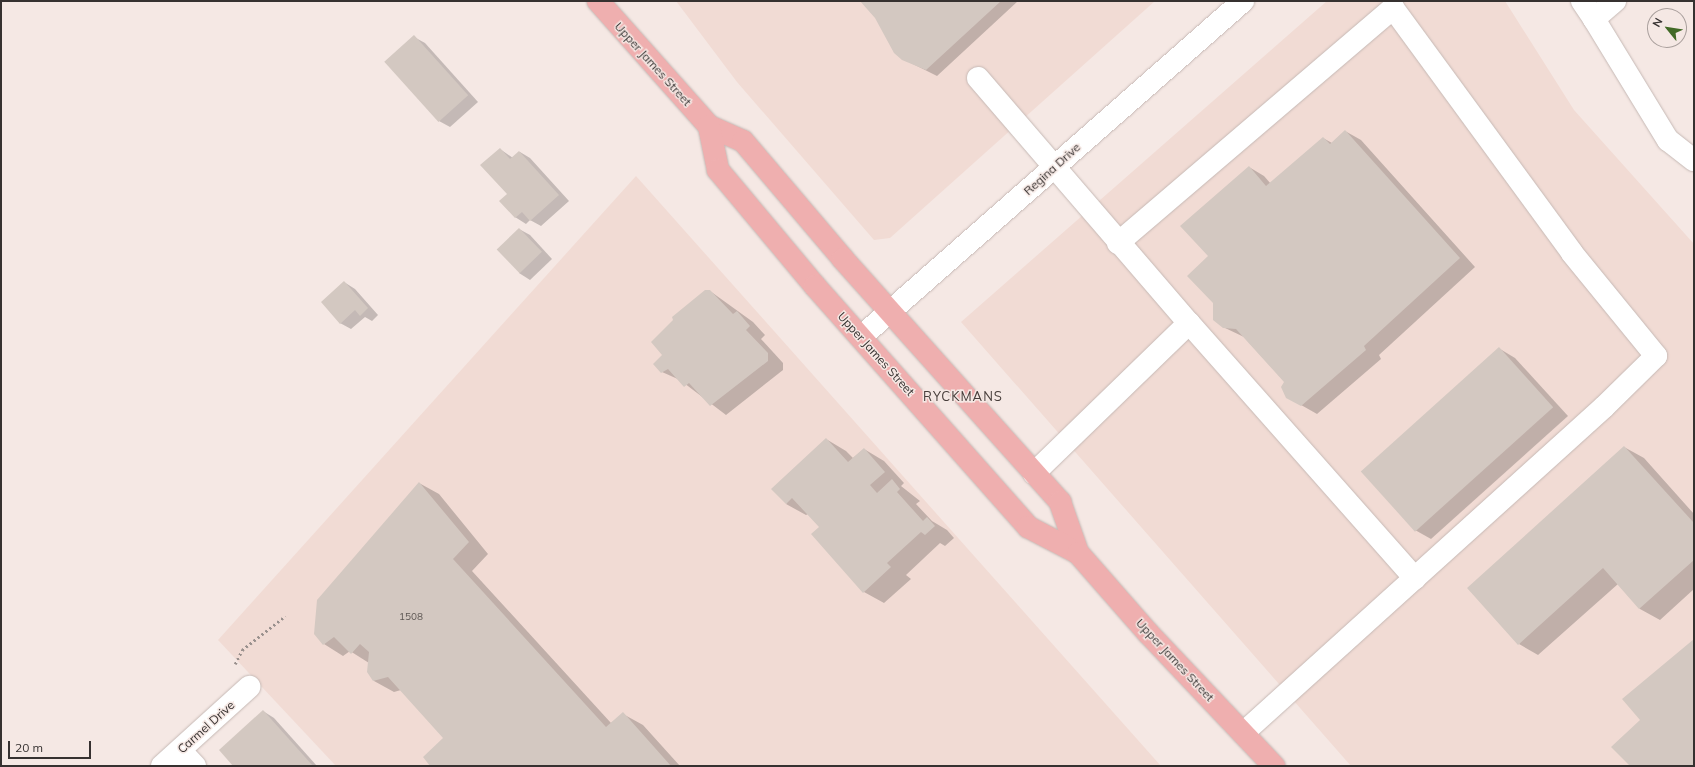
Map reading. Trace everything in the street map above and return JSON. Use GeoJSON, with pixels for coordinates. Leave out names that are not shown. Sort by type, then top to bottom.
{"type":"FeatureCollection","features":[{"type":"Feature","properties":{"kind":"main road","name":"Upper James Street"},"geometry":{"type":"LineString","coordinates":[[598,1],[709,126],[743,141],[891,312],[1060,502],[1078,553]]}},
{"type":"Feature","properties":{"kind":"main road","name":"Upper James Street"},"geometry":{"type":"LineString","coordinates":[[709,126],[718,170],[861,337],[1028,527],[1078,553],[1149,634],[1274,766]]}},
{"type":"Feature","properties":{"kind":"street","name":"Regina Drive"},"geometry":{"type":"LineString","coordinates":[[861,337],[1244,1]]}},
{"type":"Feature","properties":{"kind":"street"},"geometry":{"type":"LineString","coordinates":[[1582,1],[1668,140],[1694,160]]}},
{"type":"Feature","properties":{"kind":"street"},"geometry":{"type":"LineString","coordinates":[[1594,19],[1615,1]]}},
{"type":"Feature","properties":{"kind":"street"},"geometry":{"type":"LineString","coordinates":[[1118,243],[1397,4],[1572,253],[1656,356],[1604,407],[1243,733]]}},
{"type":"Feature","properties":{"kind":"street"},"geometry":{"type":"LineString","coordinates":[[978,78],[1118,243],[1415,578]]}},
{"type":"Feature","properties":{"kind":"street"},"geometry":{"type":"LineString","coordinates":[[1034,473],[1190,323]]}},
{"type":"Feature","properties":{"kind":"street","name":"Carmel Drive"},"geometry":{"type":"LineString","coordinates":[[162,766],[249,687]]}},
{"type":"Feature","properties":{"kind":"street"},"geometry":{"type":"LineString","coordinates":[[180,750],[195,766]]}},
{"type":"Feature","properties":{"kind":"path"},"geometry":{"type":"LineString","coordinates":[[232,703],[234,668],[242,650],[284,616]]}},
{"type":"Feature","properties":{"kind":"shaded area"},"geometry":{"type":"Polygon","coordinates":[[[676,1],[1155,1],[890,238],[874,240],[737,82],[676,1]]]}},
{"type":"Feature","properties":{"kind":"shaded area"},"geometry":{"type":"Polygon","coordinates":[[[1327,1],[1505,1],[1574,110],[1694,244],[1694,766],[1351,766],[961,322],[1327,1]]]}},
{"type":"Feature","properties":{"kind":"shaded area"},"geometry":{"type":"Polygon","coordinates":[[[636,176],[1161,766],[336,766],[218,640],[636,176]]]}},
{"type":"Feature","properties":{"kind":"building"},"geometry":{"type":"Polygon","coordinates":[[[860,1],[1001,1],[926,70],[902,60],[894,53],[875,18],[860,1]]]}},
{"type":"Feature","properties":{"kind":"building"},"geometry":{"type":"Polygon","coordinates":[[[414,35],[468,95],[438,122],[384,62],[414,35]]]}},
{"type":"Feature","properties":{"kind":"building"},"geometry":{"type":"Polygon","coordinates":[[[1345,130],[1460,258],[1364,346],[1366,350],[1301,406],[1286,398],[1281,387],[1284,382],[1236,329],[1223,328],[1213,320],[1213,303],[1187,276],[1208,256],[1180,226],[1249,166],[1266,186],[1323,137],[1330,144],[1345,130]]]}},
{"type":"Feature","properties":{"kind":"building"},"geometry":{"type":"Polygon","coordinates":[[[500,148],[510,159],[519,151],[559,195],[530,221],[522,212],[515,218],[499,201],[507,194],[480,165],[500,148]]]}},
{"type":"Feature","properties":{"kind":"building"},"geometry":{"type":"Polygon","coordinates":[[[519,228],[542,252],[520,273],[497,250],[519,228]]]}},
{"type":"Feature","properties":{"kind":"building"},"geometry":{"type":"Polygon","coordinates":[[[344,281],[368,308],[360,316],[355,310],[340,324],[321,302],[344,281]]]}},
{"type":"Feature","properties":{"kind":"building"},"geometry":{"type":"Polygon","coordinates":[[[705,290],[710,290],[733,314],[737,311],[750,326],[746,330],[768,353],[768,361],[710,406],[689,383],[684,387],[668,369],[661,373],[653,364],[662,355],[651,342],[673,320],[672,317],[705,290]]]}},
{"type":"Feature","properties":{"kind":"building"},"geometry":{"type":"Polygon","coordinates":[[[1499,347],[1553,407],[1415,532],[1361,471],[1499,347]]]}},
{"type":"Feature","properties":{"kind":"building"},"geometry":{"type":"Polygon","coordinates":[[[826,438],[848,462],[864,448],[885,472],[870,485],[877,493],[892,479],[900,489],[897,492],[923,521],[927,517],[935,526],[925,535],[921,532],[887,563],[891,567],[863,593],[811,534],[819,527],[792,498],[786,504],[771,489],[826,438]]]}},
{"type":"Feature","properties":{"kind":"building"},"geometry":{"type":"Polygon","coordinates":[[[1624,446],[1694,523],[1694,560],[1639,609],[1603,568],[1518,645],[1467,588],[1624,446]]]}},
{"type":"Feature","properties":{"kind":"building"},"geometry":{"type":"Polygon","coordinates":[[[419,482],[469,542],[453,559],[606,727],[623,712],[671,766],[430,766],[423,757],[443,738],[388,677],[373,681],[367,672],[369,652],[360,644],[351,654],[334,637],[323,645],[314,634],[317,600],[419,482]]]}},
{"type":"Feature","properties":{"kind":"building"},"geometry":{"type":"Polygon","coordinates":[[[1694,639],[1694,766],[1630,766],[1611,747],[1640,720],[1622,699],[1694,639]]]}},
{"type":"Feature","properties":{"kind":"building"},"geometry":{"type":"Polygon","coordinates":[[[263,710],[313,766],[233,766],[219,750],[263,710]]]}},
{"type":"Feature","properties":{"kind":"district","name":"RYCKMANS"},"geometry":{"type":"Point","coordinates":[963,396]}}]}
